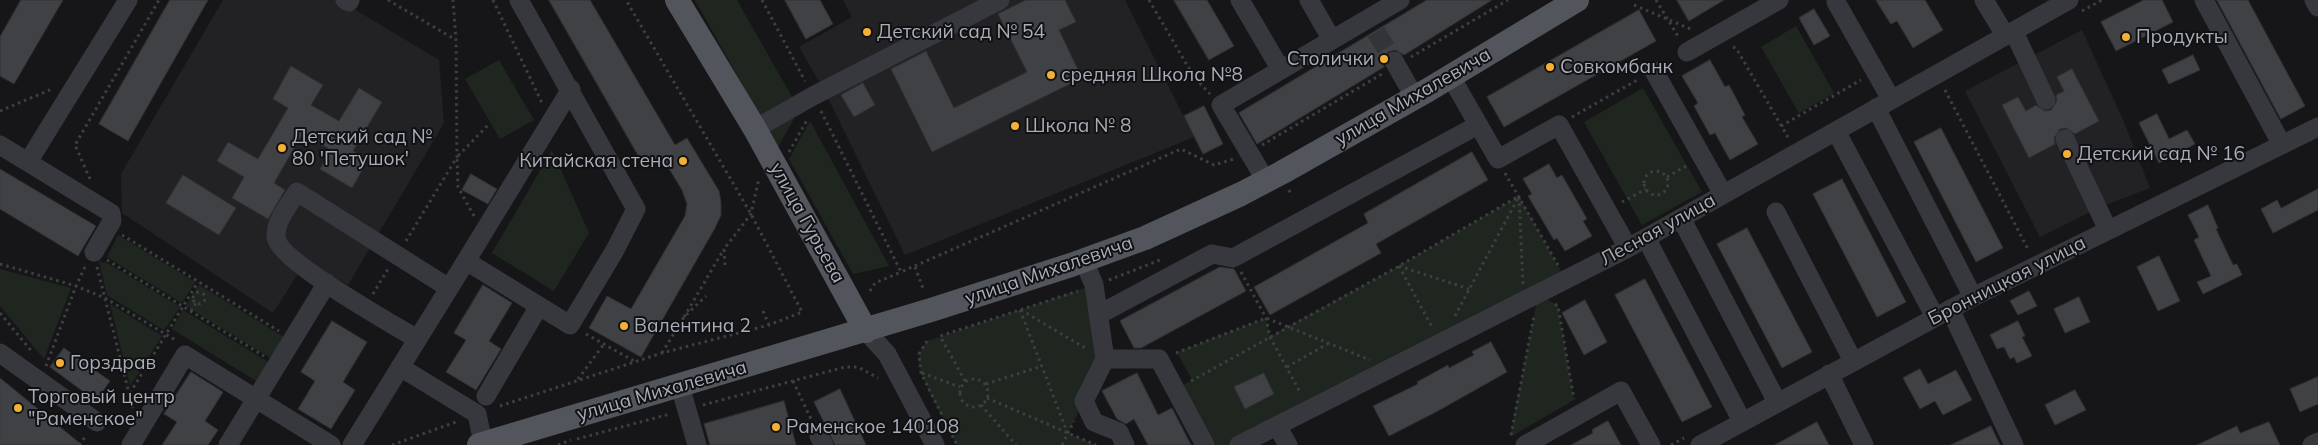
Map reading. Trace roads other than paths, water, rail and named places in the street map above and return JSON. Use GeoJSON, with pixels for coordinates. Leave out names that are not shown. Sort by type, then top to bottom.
{"type":"FeatureCollection","features":[{"type":"Feature","properties":{"kind":"main road","name":"улица Гурьева"},"geometry":{"type":"LineString","coordinates":[[677,0],[755,129],[866,331]]}},
{"type":"Feature","properties":{"kind":"main road","name":"улица Михалевича"},"geometry":{"type":"LineString","coordinates":[[481,444],[866,331],[1084,261],[1153,234],[1241,194],[1415,98],[1451,77],[1564,3]]}},
{"type":"Feature","properties":{"kind":"street"},"geometry":{"type":"LineString","coordinates":[[28,162],[128,0]]}},
{"type":"Feature","properties":{"kind":"street"},"geometry":{"type":"LineString","coordinates":[[345,0],[349,2],[350,0]]}},
{"type":"Feature","properties":{"kind":"street"},"geometry":{"type":"LineString","coordinates":[[466,261],[570,325],[616,250],[636,209],[519,0]]}},
{"type":"Feature","properties":{"kind":"street"},"geometry":{"type":"LineString","coordinates":[[755,129],[813,96],[1000,0]]}},
{"type":"Feature","properties":{"kind":"street"},"geometry":{"type":"LineString","coordinates":[[1240,0],[1281,70]]}},
{"type":"Feature","properties":{"kind":"street"},"geometry":{"type":"LineString","coordinates":[[1309,0],[1332,40]]}},
{"type":"Feature","properties":{"kind":"street"},"geometry":{"type":"LineString","coordinates":[[1266,181],[1221,105],[1332,40],[1372,25],[1400,0]]}},
{"type":"Feature","properties":{"kind":"street"},"geometry":{"type":"LineString","coordinates":[[1686,52],[1779,0]]}},
{"type":"Feature","properties":{"kind":"street"},"geometry":{"type":"LineString","coordinates":[[1984,0],[2010,33],[2046,100]]}},
{"type":"Feature","properties":{"kind":"street","name":"Лесная улица"},"geometry":{"type":"LineString","coordinates":[[1239,445],[1628,248],[2069,0]]}},
{"type":"Feature","properties":{"kind":"street"},"geometry":{"type":"LineString","coordinates":[[2204,0],[2282,145]]}},
{"type":"Feature","properties":{"kind":"street"},"geometry":{"type":"LineString","coordinates":[[2314,0],[2318,7]]}},
{"type":"Feature","properties":{"kind":"street"},"geometry":{"type":"LineString","coordinates":[[1836,2],[1875,72],[1884,104],[1973,297]]}},
{"type":"Feature","properties":{"kind":"street"},"geometry":{"type":"LineString","coordinates":[[1395,64],[1415,98]]}},
{"type":"Feature","properties":{"kind":"street"},"geometry":{"type":"LineString","coordinates":[[1654,71],[1723,194]]}},
{"type":"Feature","properties":{"kind":"street"},"geometry":{"type":"LineString","coordinates":[[1451,77],[1498,159],[1559,125],[1628,248]]}},
{"type":"Feature","properties":{"kind":"street"},"geometry":{"type":"LineString","coordinates":[[352,445],[571,90]]}},
{"type":"Feature","properties":{"kind":"street"},"geometry":{"type":"LineString","coordinates":[[1098,315],[1212,254],[1233,258],[1478,125]]}},
{"type":"Feature","properties":{"kind":"street","name":"Бронницкая улица"},"geometry":{"type":"LineString","coordinates":[[1700,445],[1973,297],[2318,127]]}},
{"type":"Feature","properties":{"kind":"street"},"geometry":{"type":"LineString","coordinates":[[1836,131],[1942,313],[2014,445]]}},
{"type":"Feature","properties":{"kind":"street"},"geometry":{"type":"LineString","coordinates":[[2065,139],[2108,230]]}},
{"type":"Feature","properties":{"kind":"street"},"geometry":{"type":"LineString","coordinates":[[0,145],[104,209],[112,217],[109,227],[94,252]]}},
{"type":"Feature","properties":{"kind":"street"},"geometry":{"type":"LineString","coordinates":[[417,339],[328,284],[284,251],[276,239],[277,225],[296,192],[449,288]]}},
{"type":"Feature","properties":{"kind":"street"},"geometry":{"type":"LineString","coordinates":[[1776,212],[1853,361]]}},
{"type":"Feature","properties":{"kind":"street"},"geometry":{"type":"LineString","coordinates":[[1681,218],[1777,402]]}},
{"type":"Feature","properties":{"kind":"street"},"geometry":{"type":"LineString","coordinates":[[1646,238],[1742,421]]}},
{"type":"Feature","properties":{"kind":"street"},"geometry":{"type":"LineString","coordinates":[[1084,261],[1094,285],[1105,359],[1084,401],[1094,422],[1119,432],[1126,445]]}},
{"type":"Feature","properties":{"kind":"street"},"geometry":{"type":"LineString","coordinates":[[228,445],[328,284]]}},
{"type":"Feature","properties":{"kind":"street"},"geometry":{"type":"LineString","coordinates":[[486,396],[539,306]]}},
{"type":"Feature","properties":{"kind":"street","name":"улица Гурьева"},"geometry":{"type":"LineString","coordinates":[[866,331],[887,354],[935,445]]}},
{"type":"Feature","properties":{"kind":"street"},"geometry":{"type":"LineString","coordinates":[[0,353],[97,422]]}},
{"type":"Feature","properties":{"kind":"street"},"geometry":{"type":"LineString","coordinates":[[135,438],[185,355],[331,445]]}},
{"type":"Feature","properties":{"kind":"street"},"geometry":{"type":"LineString","coordinates":[[1105,359],[1159,359],[1205,445]]}},
{"type":"Feature","properties":{"kind":"street"},"geometry":{"type":"LineString","coordinates":[[400,367],[477,414],[481,444]]}},
{"type":"Feature","properties":{"kind":"street"},"geometry":{"type":"LineString","coordinates":[[1828,374],[1864,445]]}},
{"type":"Feature","properties":{"kind":"street"},"geometry":{"type":"LineString","coordinates":[[680,386],[697,445]]}},
{"type":"Feature","properties":{"kind":"street"},"geometry":{"type":"LineString","coordinates":[[1518,441],[1577,416],[1621,391],[1651,445]]}},
{"type":"Feature","properties":{"kind":"street"},"geometry":{"type":"LineString","coordinates":[[1278,426],[1288,445]]}},
{"type":"Feature","properties":{"kind":"street"},"geometry":{"type":"LineString","coordinates":[[2312,445],[2318,442]]}},
{"type":"Feature","properties":{"kind":"tunnel"},"geometry":{"type":"LineString","coordinates":[[1376,32],[1394,61]]}},
{"type":"Feature","properties":{"kind":"place","name":"Детский сад № 54"},"geometry":{"type":"Point","coordinates":[867,32]}},
{"type":"Feature","properties":{"kind":"place","name":"Продукты"},"geometry":{"type":"Point","coordinates":[2126,37]}},
{"type":"Feature","properties":{"kind":"place","name":"Столички"},"geometry":{"type":"Point","coordinates":[1384,59]}},
{"type":"Feature","properties":{"kind":"place","name":"Совкомбанк"},"geometry":{"type":"Point","coordinates":[1550,67]}},
{"type":"Feature","properties":{"kind":"place","name":"средняя Школа №8"},"geometry":{"type":"Point","coordinates":[1051,75]}},
{"type":"Feature","properties":{"kind":"place","name":"Школа № 8"},"geometry":{"type":"Point","coordinates":[1015,126]}},
{"type":"Feature","properties":{"kind":"place","name":"Детский сад № 80 'Петушок'"},"geometry":{"type":"Point","coordinates":[282,148]}},
{"type":"Feature","properties":{"kind":"place","name":"Детский сад № 16"},"geometry":{"type":"Point","coordinates":[2067,154]}},
{"type":"Feature","properties":{"kind":"place","name":"Китайская стена"},"geometry":{"type":"Point","coordinates":[683,161]}},
{"type":"Feature","properties":{"kind":"place","name":"Валентина 2"},"geometry":{"type":"Point","coordinates":[624,326]}},
{"type":"Feature","properties":{"kind":"place","name":"Горздрав"},"geometry":{"type":"Point","coordinates":[60,363]}},
{"type":"Feature","properties":{"kind":"place","name":"Торговый центр \"Раменское\""},"geometry":{"type":"Point","coordinates":[18,408]}},
{"type":"Feature","properties":{"kind":"place","name":"Раменское 140108"},"geometry":{"type":"Point","coordinates":[776,427]}}]}
